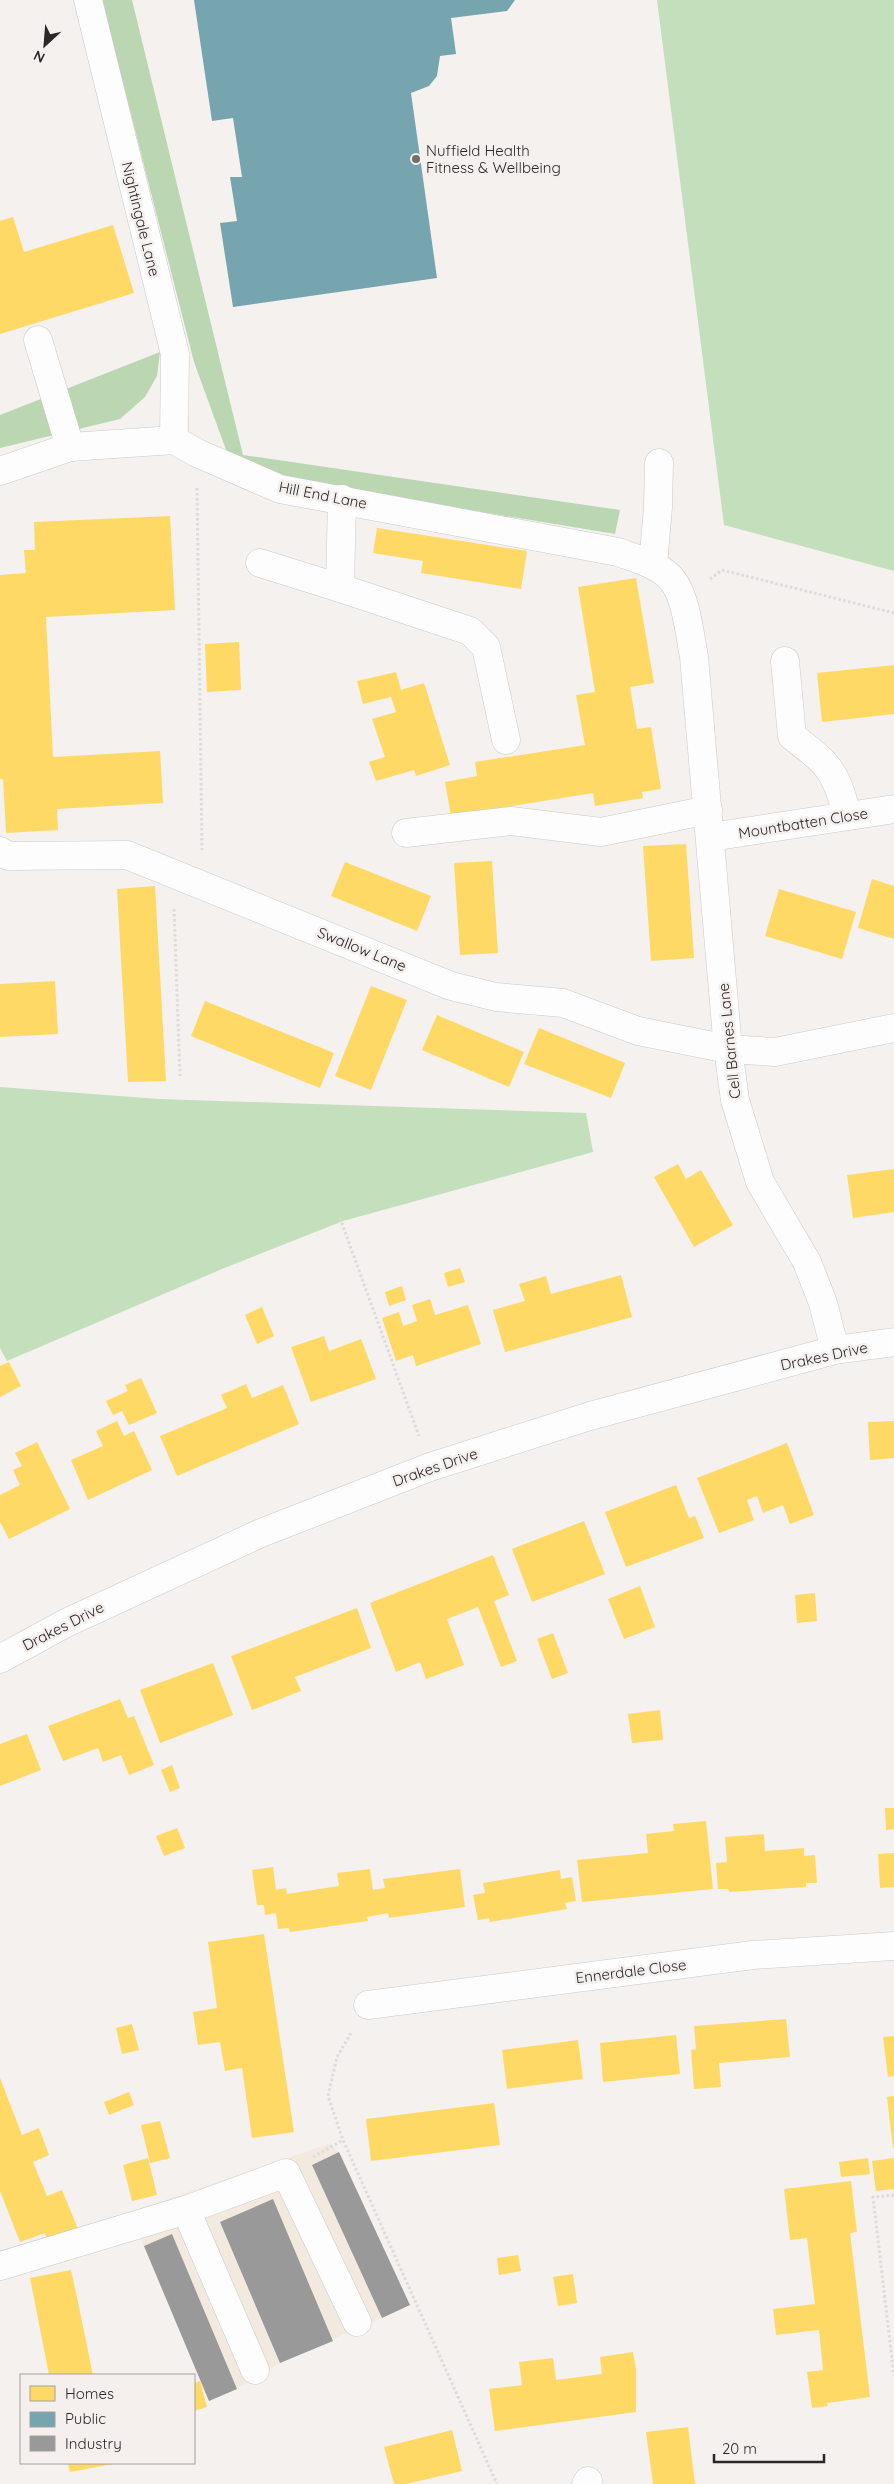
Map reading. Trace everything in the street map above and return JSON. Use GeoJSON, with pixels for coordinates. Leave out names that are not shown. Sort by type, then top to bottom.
{"type":"FeatureCollection","features":[{"type":"Feature","properties":{"kind":"street","name":"Nightingale Lane"},"geometry":{"type":"LineString","coordinates":[[88,0],[175,354],[185,446]]}},
{"type":"Feature","properties":{"kind":"street"},"geometry":{"type":"LineString","coordinates":[[38,340],[70,447]]}},
{"type":"Feature","properties":{"kind":"street","name":"Hill End Lane"},"geometry":{"type":"LineString","coordinates":[[0,471],[70,447],[185,446],[280,489],[342,499],[618,552],[653,565],[673,581],[682,600]]}},
{"type":"Feature","properties":{"kind":"street"},"geometry":{"type":"LineString","coordinates":[[653,565],[658,507],[659,463]]}},
{"type":"Feature","properties":{"kind":"street"},"geometry":{"type":"LineString","coordinates":[[340,588],[342,499]]}},
{"type":"Feature","properties":{"kind":"street"},"geometry":{"type":"LineString","coordinates":[[260,563],[470,631],[486,648],[506,740]]}},
{"type":"Feature","properties":{"kind":"street","name":"Cell Barnes Lane"},"geometry":{"type":"LineString","coordinates":[[682,600],[694,656],[700,711],[734,1100],[760,1182],[807,1262],[823,1303],[835,1350]]}},
{"type":"Feature","properties":{"kind":"street"},"geometry":{"type":"LineString","coordinates":[[785,661],[792,736],[824,761],[839,784],[847,816]]}},
{"type":"Feature","properties":{"kind":"street","name":"Mountbatten Close"},"geometry":{"type":"LineString","coordinates":[[711,837],[894,809]]}},
{"type":"Feature","properties":{"kind":"street"},"geometry":{"type":"LineString","coordinates":[[406,834],[511,821],[600,832],[708,810]]}},
{"type":"Feature","properties":{"kind":"street","name":"Swallow Lane"},"geometry":{"type":"LineString","coordinates":[[0,851],[8,856],[127,855],[173,872],[450,986],[496,997],[564,1002],[638,1031],[728,1048],[775,1052],[894,1028]]}},
{"type":"Feature","properties":{"kind":"street","name":"Drakes Drive"},"geometry":{"type":"LineString","coordinates":[[0,1659],[66,1623],[261,1532],[430,1467],[590,1416],[835,1350],[894,1342]]}},
{"type":"Feature","properties":{"kind":"street","name":"Ennerdale Close"},"geometry":{"type":"LineString","coordinates":[[368,2005],[753,1955],[894,1946]]}},
{"type":"Feature","properties":{"kind":"street"},"geometry":{"type":"LineString","coordinates":[[0,2266],[186,2210],[286,2173],[357,2322]]}},
{"type":"Feature","properties":{"kind":"street"},"geometry":{"type":"LineString","coordinates":[[186,2210],[256,2370]]}},
{"type":"Feature","properties":{"kind":"path"},"geometry":{"type":"LineString","coordinates":[[185,446],[202,884]]}},
{"type":"Feature","properties":{"kind":"path"},"geometry":{"type":"LineString","coordinates":[[682,600],[722,570],[894,613]]}},
{"type":"Feature","properties":{"kind":"path"},"geometry":{"type":"LineString","coordinates":[[173,872],[180,1076]]}},
{"type":"Feature","properties":{"kind":"path"},"geometry":{"type":"LineString","coordinates":[[340,1218],[430,1467]]}},
{"type":"Feature","properties":{"kind":"path"},"geometry":{"type":"LineString","coordinates":[[368,2005],[337,2057],[328,2096],[343,2140],[497,2484]]}},
{"type":"Feature","properties":{"kind":"path"},"geometry":{"type":"LineString","coordinates":[[894,2195],[873,2197],[894,2376]]}},
{"type":"Feature","properties":{"kind":"shaded area"},"geometry":{"type":"Polygon","coordinates":[[[328,2144],[339,2152],[410,2305],[280,2363],[237,2389],[209,2401],[138,2233],[0,2257],[328,2144]]]}},
{"type":"Feature","properties":{"kind":"green space"},"geometry":{"type":"Polygon","coordinates":[[[102,0],[132,0],[243,455],[620,510],[615,534],[264,476],[229,458],[194,362],[102,0]]]}},
{"type":"Feature","properties":{"kind":"green space"},"geometry":{"type":"Polygon","coordinates":[[[657,0],[894,0],[894,571],[724,525],[657,0]]]}},
{"type":"Feature","properties":{"kind":"green space"},"geometry":{"type":"Polygon","coordinates":[[[160,352],[157,376],[145,397],[120,419],[0,448],[0,415],[160,352]]]}},
{"type":"Feature","properties":{"kind":"green space"},"geometry":{"type":"Polygon","coordinates":[[[0,1087],[159,1099],[586,1113],[593,1152],[343,1221],[222,1269],[7,1361],[0,1348],[0,1087]]]}},
{"type":"Feature","properties":{"kind":"building: Homes"},"geometry":{"type":"Polygon","coordinates":[[[13,217],[24,252],[113,225],[134,293],[0,334],[0,221],[13,217]]]}},
{"type":"Feature","properties":{"kind":"building: Homes"},"geometry":{"type":"Polygon","coordinates":[[[170,516],[175,610],[46,617],[53,757],[160,751],[163,803],[57,809],[58,830],[6,833],[3,779],[0,779],[0,575],[26,573],[24,550],[35,550],[34,522],[170,516]]]}},
{"type":"Feature","properties":{"kind":"building: Homes"},"geometry":{"type":"Polygon","coordinates":[[[377,528],[527,551],[521,589],[421,573],[423,561],[373,553],[377,528]]]}},
{"type":"Feature","properties":{"kind":"building: Homes"},"geometry":{"type":"Polygon","coordinates":[[[636,578],[654,683],[630,687],[637,729],[651,727],[661,789],[642,792],[643,798],[595,806],[593,793],[451,816],[445,782],[477,776],[475,762],[585,745],[576,695],[595,692],[578,587],[636,578]]]}},
{"type":"Feature","properties":{"kind":"building: Homes"},"geometry":{"type":"Polygon","coordinates":[[[239,642],[241,690],[207,692],[205,644],[239,642]]]}},
{"type":"Feature","properties":{"kind":"building: Homes"},"geometry":{"type":"Polygon","coordinates":[[[894,665],[894,714],[822,722],[817,673],[894,665]]]}},
{"type":"Feature","properties":{"kind":"building: Homes"},"geometry":{"type":"Polygon","coordinates":[[[396,672],[401,690],[424,683],[450,765],[416,776],[414,770],[376,781],[369,762],[385,757],[372,719],[396,712],[391,697],[363,704],[357,681],[396,672]]]}},
{"type":"Feature","properties":{"kind":"building: Homes"},"geometry":{"type":"Polygon","coordinates":[[[686,844],[694,958],[651,961],[643,846],[686,844]]]}},
{"type":"Feature","properties":{"kind":"building: Homes"},"geometry":{"type":"Polygon","coordinates":[[[492,861],[498,953],[460,955],[454,863],[492,861]]]}},
{"type":"Feature","properties":{"kind":"building: Homes"},"geometry":{"type":"Polygon","coordinates":[[[345,862],[431,896],[417,931],[331,896],[345,862]]]}},
{"type":"Feature","properties":{"kind":"building: Homes"},"geometry":{"type":"Polygon","coordinates":[[[872,879],[894,886],[894,939],[858,928],[872,879]]]}},
{"type":"Feature","properties":{"kind":"building: Homes"},"geometry":{"type":"Polygon","coordinates":[[[155,886],[166,1081],[128,1082],[117,889],[155,886]]]}},
{"type":"Feature","properties":{"kind":"building: Homes"},"geometry":{"type":"Polygon","coordinates":[[[779,889],[856,912],[842,959],[765,936],[779,889]]]}},
{"type":"Feature","properties":{"kind":"building: Homes"},"geometry":{"type":"Polygon","coordinates":[[[55,981],[58,1034],[0,1037],[0,984],[55,981]]]}},
{"type":"Feature","properties":{"kind":"building: Homes"},"geometry":{"type":"Polygon","coordinates":[[[371,986],[407,1000],[371,1090],[335,1076],[371,986]]]}},
{"type":"Feature","properties":{"kind":"building: Homes"},"geometry":{"type":"Polygon","coordinates":[[[205,1001],[334,1053],[320,1088],[191,1036],[205,1001]]]}},
{"type":"Feature","properties":{"kind":"building: Homes"},"geometry":{"type":"Polygon","coordinates":[[[437,1015],[524,1052],[509,1087],[422,1050],[437,1015]]]}},
{"type":"Feature","properties":{"kind":"building: Homes"},"geometry":{"type":"Polygon","coordinates":[[[539,1028],[625,1063],[611,1098],[524,1064],[539,1028]]]}},
{"type":"Feature","properties":{"kind":"building: Homes"},"geometry":{"type":"Polygon","coordinates":[[[678,1164],[686,1179],[701,1170],[733,1225],[694,1247],[654,1177],[678,1164]]]}},
{"type":"Feature","properties":{"kind":"building: Homes"},"geometry":{"type":"Polygon","coordinates":[[[894,1169],[894,1212],[853,1218],[847,1175],[894,1169]]]}},
{"type":"Feature","properties":{"kind":"building: Homes"},"geometry":{"type":"Polygon","coordinates":[[[460,1268],[465,1282],[448,1287],[444,1273],[460,1268]]]}},
{"type":"Feature","properties":{"kind":"building: Homes"},"geometry":{"type":"Polygon","coordinates":[[[621,1275],[632,1317],[505,1352],[493,1310],[525,1301],[519,1284],[546,1276],[551,1294],[621,1275]]]}},
{"type":"Feature","properties":{"kind":"building: Homes"},"geometry":{"type":"Polygon","coordinates":[[[402,1286],[406,1300],[389,1306],[385,1292],[402,1286]]]}},
{"type":"Feature","properties":{"kind":"building: Homes"},"geometry":{"type":"Polygon","coordinates":[[[430,1299],[435,1315],[468,1305],[481,1344],[416,1366],[413,1355],[396,1361],[382,1318],[399,1312],[403,1326],[417,1321],[412,1305],[430,1299]]]}},
{"type":"Feature","properties":{"kind":"building: Homes"},"geometry":{"type":"Polygon","coordinates":[[[262,1307],[274,1336],[257,1344],[245,1315],[262,1307]]]}},
{"type":"Feature","properties":{"kind":"building: Homes"},"geometry":{"type":"Polygon","coordinates":[[[324,1336],[329,1351],[361,1339],[376,1379],[311,1402],[291,1347],[324,1336]]]}},
{"type":"Feature","properties":{"kind":"building: Homes"},"geometry":{"type":"Polygon","coordinates":[[[9,1362],[21,1386],[0,1397],[0,1366],[9,1362]]]}},
{"type":"Feature","properties":{"kind":"building: Homes"},"geometry":{"type":"Polygon","coordinates":[[[141,1378],[157,1413],[129,1425],[122,1411],[113,1415],[106,1401],[128,1391],[125,1385],[141,1378]]]}},
{"type":"Feature","properties":{"kind":"building: Homes"},"geometry":{"type":"Polygon","coordinates":[[[246,1384],[252,1398],[283,1385],[299,1424],[177,1476],[160,1436],[227,1408],[221,1395],[246,1384]]]}},
{"type":"Feature","properties":{"kind":"building: Homes"},"geometry":{"type":"Polygon","coordinates":[[[117,1421],[124,1436],[134,1431],[152,1470],[88,1500],[71,1460],[103,1446],[96,1431],[117,1421]]]}},
{"type":"Feature","properties":{"kind":"building: Homes"},"geometry":{"type":"Polygon","coordinates":[[[894,1421],[894,1458],[870,1460],[868,1422],[894,1421]]]}},
{"type":"Feature","properties":{"kind":"building: Homes"},"geometry":{"type":"Polygon","coordinates":[[[37,1442],[70,1509],[9,1539],[0,1522],[0,1495],[20,1485],[13,1470],[22,1466],[15,1453],[37,1442]]]}},
{"type":"Feature","properties":{"kind":"building: Homes"},"geometry":{"type":"Polygon","coordinates":[[[787,1443],[814,1515],[790,1524],[783,1505],[763,1513],[757,1496],[747,1500],[754,1520],[719,1533],[697,1478],[787,1443]]]}},
{"type":"Feature","properties":{"kind":"building: Homes"},"geometry":{"type":"Polygon","coordinates":[[[676,1485],[689,1518],[695,1516],[704,1538],[626,1567],[605,1512],[676,1485]]]}},
{"type":"Feature","properties":{"kind":"building: Homes"},"geometry":{"type":"Polygon","coordinates":[[[584,1521],[605,1574],[532,1602],[512,1549],[584,1521]]]}},
{"type":"Feature","properties":{"kind":"building: Homes"},"geometry":{"type":"Polygon","coordinates":[[[493,1555],[509,1595],[494,1601],[517,1661],[501,1667],[478,1607],[447,1619],[464,1665],[426,1679],[420,1662],[396,1672],[370,1603],[493,1555]]]}},
{"type":"Feature","properties":{"kind":"building: Homes"},"geometry":{"type":"Polygon","coordinates":[[[640,1586],[655,1627],[624,1639],[608,1599],[640,1586]]]}},
{"type":"Feature","properties":{"kind":"building: Homes"},"geometry":{"type":"Polygon","coordinates":[[[815,1593],[817,1621],[797,1623],[795,1595],[815,1593]]]}},
{"type":"Feature","properties":{"kind":"building: Homes"},"geometry":{"type":"Polygon","coordinates":[[[357,1608],[371,1648],[295,1677],[301,1691],[252,1710],[231,1656],[357,1608]]]}},
{"type":"Feature","properties":{"kind":"building: Homes"},"geometry":{"type":"Polygon","coordinates":[[[553,1633],[568,1673],[552,1679],[537,1639],[553,1633]]]}},
{"type":"Feature","properties":{"kind":"building: Homes"},"geometry":{"type":"Polygon","coordinates":[[[213,1663],[233,1715],[160,1743],[140,1690],[213,1663]]]}},
{"type":"Feature","properties":{"kind":"building: Homes"},"geometry":{"type":"Polygon","coordinates":[[[120,1699],[128,1718],[134,1716],[154,1765],[129,1775],[121,1755],[103,1762],[98,1748],[63,1761],[48,1726],[120,1699]]]}},
{"type":"Feature","properties":{"kind":"building: Homes"},"geometry":{"type":"Polygon","coordinates":[[[660,1710],[663,1740],[632,1743],[628,1714],[660,1710]]]}},
{"type":"Feature","properties":{"kind":"building: Homes"},"geometry":{"type":"Polygon","coordinates":[[[27,1734],[41,1770],[0,1786],[0,1744],[27,1734]]]}},
{"type":"Feature","properties":{"kind":"building: Homes"},"geometry":{"type":"Polygon","coordinates":[[[172,1765],[180,1788],[170,1792],[161,1770],[172,1765]]]}},
{"type":"Feature","properties":{"kind":"building: Homes"},"geometry":{"type":"Polygon","coordinates":[[[885,1808],[894,1808],[894,1829],[886,1830],[885,1808]]]}},
{"type":"Feature","properties":{"kind":"building: Homes"},"geometry":{"type":"Polygon","coordinates":[[[706,1821],[713,1889],[582,1902],[577,1860],[648,1853],[646,1834],[674,1831],[673,1824],[706,1821]]]}},
{"type":"Feature","properties":{"kind":"building: Homes"},"geometry":{"type":"Polygon","coordinates":[[[177,1828],[185,1848],[164,1856],[156,1836],[177,1828]]]}},
{"type":"Feature","properties":{"kind":"building: Homes"},"geometry":{"type":"Polygon","coordinates":[[[764,1834],[765,1851],[804,1848],[804,1856],[815,1855],[817,1883],[806,1883],[806,1887],[729,1892],[728,1889],[718,1889],[716,1863],[727,1862],[725,1837],[764,1834]]]}},
{"type":"Feature","properties":{"kind":"building: Homes"},"geometry":{"type":"Polygon","coordinates":[[[894,1853],[894,1887],[880,1888],[878,1854],[894,1853]]]}},
{"type":"Feature","properties":{"kind":"building: Homes"},"geometry":{"type":"Polygon","coordinates":[[[273,1867],[276,1890],[286,1888],[287,1894],[339,1886],[337,1873],[370,1869],[373,1890],[385,1888],[383,1879],[460,1869],[465,1907],[389,1918],[388,1913],[367,1917],[368,1921],[290,1932],[289,1928],[278,1929],[276,1913],[265,1915],[264,1905],[257,1905],[252,1870],[273,1867]]]}},
{"type":"Feature","properties":{"kind":"building: Homes"},"geometry":{"type":"Polygon","coordinates":[[[560,1870],[561,1879],[572,1877],[576,1901],[565,1903],[567,1909],[490,1922],[489,1918],[478,1920],[473,1895],[485,1893],[483,1883],[560,1870]]]}},
{"type":"Feature","properties":{"kind":"building: Homes"},"geometry":{"type":"Polygon","coordinates":[[[264,1934],[294,2132],[252,2138],[242,2068],[225,2071],[220,2042],[198,2045],[193,2012],[217,2008],[208,1942],[264,1934]]]}},
{"type":"Feature","properties":{"kind":"building: Homes"},"geometry":{"type":"Polygon","coordinates":[[[786,2019],[790,2057],[719,2063],[721,2087],[694,2089],[691,2050],[696,2049],[694,2026],[786,2019]]]}},
{"type":"Feature","properties":{"kind":"building: Homes"},"geometry":{"type":"Polygon","coordinates":[[[132,2024],[139,2050],[122,2054],[116,2028],[132,2024]]]}},
{"type":"Feature","properties":{"kind":"building: Homes"},"geometry":{"type":"Polygon","coordinates":[[[676,2035],[680,2074],[603,2082],[600,2043],[676,2035]]]}},
{"type":"Feature","properties":{"kind":"building: Homes"},"geometry":{"type":"Polygon","coordinates":[[[894,2036],[894,2076],[888,2077],[883,2037],[894,2036]]]}},
{"type":"Feature","properties":{"kind":"building: Homes"},"geometry":{"type":"Polygon","coordinates":[[[578,2040],[583,2079],[507,2089],[502,2050],[578,2040]]]}},
{"type":"Feature","properties":{"kind":"building: Homes"},"geometry":{"type":"Polygon","coordinates":[[[0,2078],[22,2135],[39,2128],[49,2155],[33,2162],[47,2196],[62,2190],[78,2229],[48,2241],[45,2233],[20,2242],[0,2191],[0,2078]]]}},
{"type":"Feature","properties":{"kind":"building: Homes"},"geometry":{"type":"Polygon","coordinates":[[[129,2092],[134,2105],[109,2115],[104,2102],[129,2092]]]}},
{"type":"Feature","properties":{"kind":"building: Homes"},"geometry":{"type":"Polygon","coordinates":[[[894,2096],[894,2148],[893,2148],[887,2097],[894,2096]]]}},
{"type":"Feature","properties":{"kind":"building: Homes"},"geometry":{"type":"Polygon","coordinates":[[[494,2103],[500,2145],[371,2161],[366,2119],[494,2103]]]}},
{"type":"Feature","properties":{"kind":"building: Homes"},"geometry":{"type":"Polygon","coordinates":[[[160,2121],[170,2158],[150,2163],[141,2125],[160,2121]]]}},
{"type":"Feature","properties":{"kind":"building: Homes"},"geometry":{"type":"Polygon","coordinates":[[[148,2158],[157,2195],[132,2201],[123,2165],[148,2158]]]}},
{"type":"Feature","properties":{"kind":"building: Homes"},"geometry":{"type":"Polygon","coordinates":[[[868,2158],[870,2174],[841,2177],[839,2162],[868,2158]]]}},
{"type":"Feature","properties":{"kind":"building: Homes"},"geometry":{"type":"Polygon","coordinates":[[[894,2158],[894,2189],[876,2191],[872,2161],[894,2158]]]}},
{"type":"Feature","properties":{"kind":"building: Homes"},"geometry":{"type":"Polygon","coordinates":[[[851,2181],[857,2232],[850,2233],[870,2397],[827,2403],[828,2406],[812,2408],[807,2372],[823,2370],[819,2330],[776,2335],[773,2309],[815,2304],[807,2238],[790,2240],[784,2189],[851,2181]]]}},
{"type":"Feature","properties":{"kind":"building: Homes"},"geometry":{"type":"Polygon","coordinates":[[[518,2255],[521,2271],[499,2275],[497,2258],[518,2255]]]}},
{"type":"Feature","properties":{"kind":"building: Homes"},"geometry":{"type":"Polygon","coordinates":[[[71,2270],[93,2374],[49,2374],[30,2278],[71,2270]]]}},
{"type":"Feature","properties":{"kind":"building: Homes"},"geometry":{"type":"Polygon","coordinates":[[[573,2274],[577,2303],[558,2306],[553,2277],[573,2274]]]}},
{"type":"Feature","properties":{"kind":"building: Homes"},"geometry":{"type":"Polygon","coordinates":[[[633,2352],[636,2369],[636,2412],[495,2431],[489,2389],[522,2385],[519,2362],[553,2358],[556,2380],[602,2374],[600,2357],[633,2352]]]}},
{"type":"Feature","properties":{"kind":"building: Homes"},"geometry":{"type":"Polygon","coordinates":[[[200,2381],[207,2407],[195,2411],[195,2383],[200,2381]]]}},
{"type":"Feature","properties":{"kind":"building: Homes"},"geometry":{"type":"Polygon","coordinates":[[[688,2427],[695,2484],[653,2484],[646,2432],[688,2427]]]}},
{"type":"Feature","properties":{"kind":"building: Homes"},"geometry":{"type":"Polygon","coordinates":[[[452,2430],[462,2471],[406,2484],[394,2484],[384,2447],[452,2430]]]}},
{"type":"Feature","properties":{"kind":"building: Homes"},"geometry":{"type":"Polygon","coordinates":[[[68,2464],[113,2464],[70,2472],[68,2464]]]}},
{"type":"Feature","properties":{"kind":"building: Public"},"geometry":{"type":"Polygon","coordinates":[[[194,0],[515,0],[507,11],[451,18],[456,54],[440,56],[437,76],[429,86],[411,93],[437,278],[233,307],[220,223],[237,221],[230,177],[242,177],[233,118],[212,121],[194,0]]]}},
{"type":"Feature","properties":{"kind":"building: Industry"},"geometry":{"type":"Polygon","coordinates":[[[339,2152],[410,2305],[382,2318],[312,2165],[339,2152]]]}},
{"type":"Feature","properties":{"kind":"building: Industry"},"geometry":{"type":"Polygon","coordinates":[[[273,2199],[333,2341],[280,2363],[220,2222],[273,2199]]]}},
{"type":"Feature","properties":{"kind":"building: Industry"},"geometry":{"type":"Polygon","coordinates":[[[172,2234],[237,2389],[209,2401],[144,2246],[172,2234]]]}},
{"type":"Feature","properties":{"kind":"place","name":"Nuffield Health Fitness & Wellbeing"},"geometry":{"type":"Point","coordinates":[416,159]}}]}
